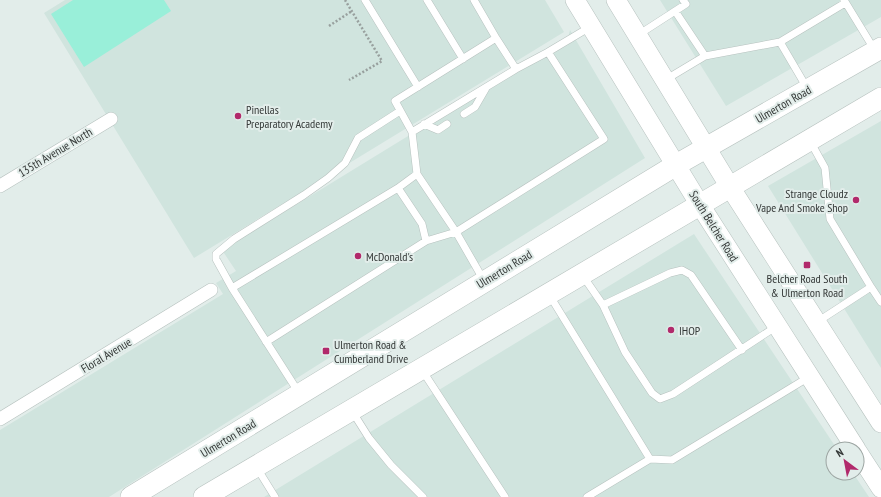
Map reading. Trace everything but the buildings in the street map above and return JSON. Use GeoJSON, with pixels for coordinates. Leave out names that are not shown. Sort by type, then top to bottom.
{"type":"FeatureCollection","features":[{"type":"Feature","properties":{"kind":"main road","name":"South Belcher Road"},"geometry":{"type":"LineString","coordinates":[[575,0],[700,205],[850,441]]}},
{"type":"Feature","properties":{"kind":"main road"},"geometry":{"type":"LineString","coordinates":[[616,0],[730,187],[881,423]]}},
{"type":"Feature","properties":{"kind":"main road","name":"Ulmerton Road"},"geometry":{"type":"LineString","coordinates":[[131,497],[676,165],[878,49]]}},
{"type":"Feature","properties":{"kind":"main road"},"geometry":{"type":"LineString","coordinates":[[211,495],[256,466],[422,370],[881,98]]}},
{"type":"Feature","properties":{"kind":"main road","name":"South Belcher Road"},"geometry":{"type":"LineString","coordinates":[[865,464],[881,488]]}},
{"type":"Feature","properties":{"kind":"street","name":"135th Avenue North"},"geometry":{"type":"LineString","coordinates":[[0,186],[111,119]]}},
{"type":"Feature","properties":{"kind":"street","name":"Floral Avenue"},"geometry":{"type":"LineString","coordinates":[[0,419],[211,290]]}},
{"type":"Feature","properties":{"kind":"lane"},"geometry":{"type":"LineString","coordinates":[[365,0],[418,87]]}},
{"type":"Feature","properties":{"kind":"lane"},"geometry":{"type":"LineString","coordinates":[[427,0],[463,59]]}},
{"type":"Feature","properties":{"kind":"lane"},"geometry":{"type":"LineString","coordinates":[[474,0],[516,69]]}},
{"type":"Feature","properties":{"kind":"lane"},"geometry":{"type":"LineString","coordinates":[[638,35],[686,4],[683,0]]}},
{"type":"Feature","properties":{"kind":"lane"},"geometry":{"type":"LineString","coordinates":[[665,80],[705,56],[780,42],[844,1],[878,49]]}},
{"type":"Feature","properties":{"kind":"lane"},"geometry":{"type":"LineString","coordinates":[[675,11],[705,56]]}},
{"type":"Feature","properties":{"kind":"lane"},"geometry":{"type":"LineString","coordinates":[[412,132],[516,69],[591,26]]}},
{"type":"Feature","properties":{"kind":"lane"},"geometry":{"type":"LineString","coordinates":[[485,281],[456,232],[418,174],[412,132],[395,101],[496,38]]}},
{"type":"Feature","properties":{"kind":"lane"},"geometry":{"type":"LineString","coordinates":[[780,42],[808,90]]}},
{"type":"Feature","properties":{"kind":"lane"},"geometry":{"type":"LineString","coordinates":[[266,342],[426,241],[456,232],[604,139],[548,52]]}},
{"type":"Feature","properties":{"kind":"lane"},"geometry":{"type":"LineString","coordinates":[[464,114],[475,107],[488,86]]}},
{"type":"Feature","properties":{"kind":"lane"},"geometry":{"type":"LineString","coordinates":[[300,394],[232,288],[216,259],[216,254],[234,239],[328,178],[345,163],[358,138],[400,111]]}},
{"type":"Feature","properties":{"kind":"lane"},"geometry":{"type":"LineString","coordinates":[[424,124],[438,130],[447,124]]}},
{"type":"Feature","properties":{"kind":"lane"},"geometry":{"type":"LineString","coordinates":[[809,140],[825,168],[830,219],[881,302]]}},
{"type":"Feature","properties":{"kind":"lane"},"geometry":{"type":"LineString","coordinates":[[232,288],[398,188],[418,174]]}},
{"type":"Feature","properties":{"kind":"lane"},"geometry":{"type":"LineString","coordinates":[[398,188],[422,224],[426,241]]}},
{"type":"Feature","properties":{"kind":"lane"},"geometry":{"type":"LineString","coordinates":[[602,305],[682,270],[691,275],[742,350]]}},
{"type":"Feature","properties":{"kind":"lane"},"geometry":{"type":"LineString","coordinates":[[582,275],[602,305],[625,352],[652,393],[660,399],[673,394],[778,326]]}},
{"type":"Feature","properties":{"kind":"lane"},"geometry":{"type":"LineString","coordinates":[[816,323],[871,287]]}},
{"type":"Feature","properties":{"kind":"lane"},"geometry":{"type":"LineString","coordinates":[[549,295],[650,460]]}},
{"type":"Feature","properties":{"kind":"lane"},"geometry":{"type":"LineString","coordinates":[[422,370],[505,497]]}},
{"type":"Feature","properties":{"kind":"lane"},"geometry":{"type":"LineString","coordinates":[[587,497],[650,460],[672,460],[809,376]]}},
{"type":"Feature","properties":{"kind":"lane"},"geometry":{"type":"LineString","coordinates":[[352,411],[369,438],[391,465],[423,497]]}},
{"type":"Feature","properties":{"kind":"lane"},"geometry":{"type":"LineString","coordinates":[[256,466],[275,497]]}},
{"type":"Feature","properties":{"kind":"path"},"geometry":{"type":"LineString","coordinates":[[345,0],[382,60],[349,80]]}},
{"type":"Feature","properties":{"kind":"path"},"geometry":{"type":"LineString","coordinates":[[329,26],[352,12]]}},
{"type":"Feature","properties":{"kind":"shaded area"},"geometry":{"type":"Polygon","coordinates":[[[65,0],[545,0],[564,32],[194,258],[44,13],[65,0]]]}},
{"type":"Feature","properties":{"kind":"shaded area"},"geometry":{"type":"Polygon","coordinates":[[[660,0],[881,0],[881,17],[726,106],[660,0]]]}},
{"type":"Feature","properties":{"kind":"shaded area"},"geometry":{"type":"Polygon","coordinates":[[[570,30],[645,158],[109,497],[0,497],[0,430],[223,294],[216,283],[236,271],[222,250],[568,38],[570,30]]]}},
{"type":"Feature","properties":{"kind":"shaded area"},"geometry":{"type":"Polygon","coordinates":[[[881,121],[881,368],[768,186],[881,121]]]}},
{"type":"Feature","properties":{"kind":"shaded area"},"geometry":{"type":"Polygon","coordinates":[[[694,234],[832,441],[825,441],[825,481],[858,481],[869,497],[264,497],[694,234]]]}},
{"type":"Feature","properties":{"kind":"green space"},"geometry":{"type":"Polygon","coordinates":[[[73,0],[164,0],[171,11],[84,67],[51,14],[73,0]]]}},
{"type":"Feature","properties":{"kind":"place","name":"Pinellas Preparatory Academy"},"geometry":{"type":"Point","coordinates":[238,116]}},
{"type":"Feature","properties":{"kind":"place","name":"Strange Cloudz Vape And Smoke Shop"},"geometry":{"type":"Point","coordinates":[856,200]}},
{"type":"Feature","properties":{"kind":"place","name":"McDonald's"},"geometry":{"type":"Point","coordinates":[358,256]}},
{"type":"Feature","properties":{"kind":"place","name":"Belcher Road South & Ulmerton Road"},"geometry":{"type":"Point","coordinates":[807,265]}},
{"type":"Feature","properties":{"kind":"place","name":"IHOP"},"geometry":{"type":"Point","coordinates":[671,330]}},
{"type":"Feature","properties":{"kind":"place","name":"Ulmerton Road & Cumberland Drive"},"geometry":{"type":"Point","coordinates":[326,351]}}]}
